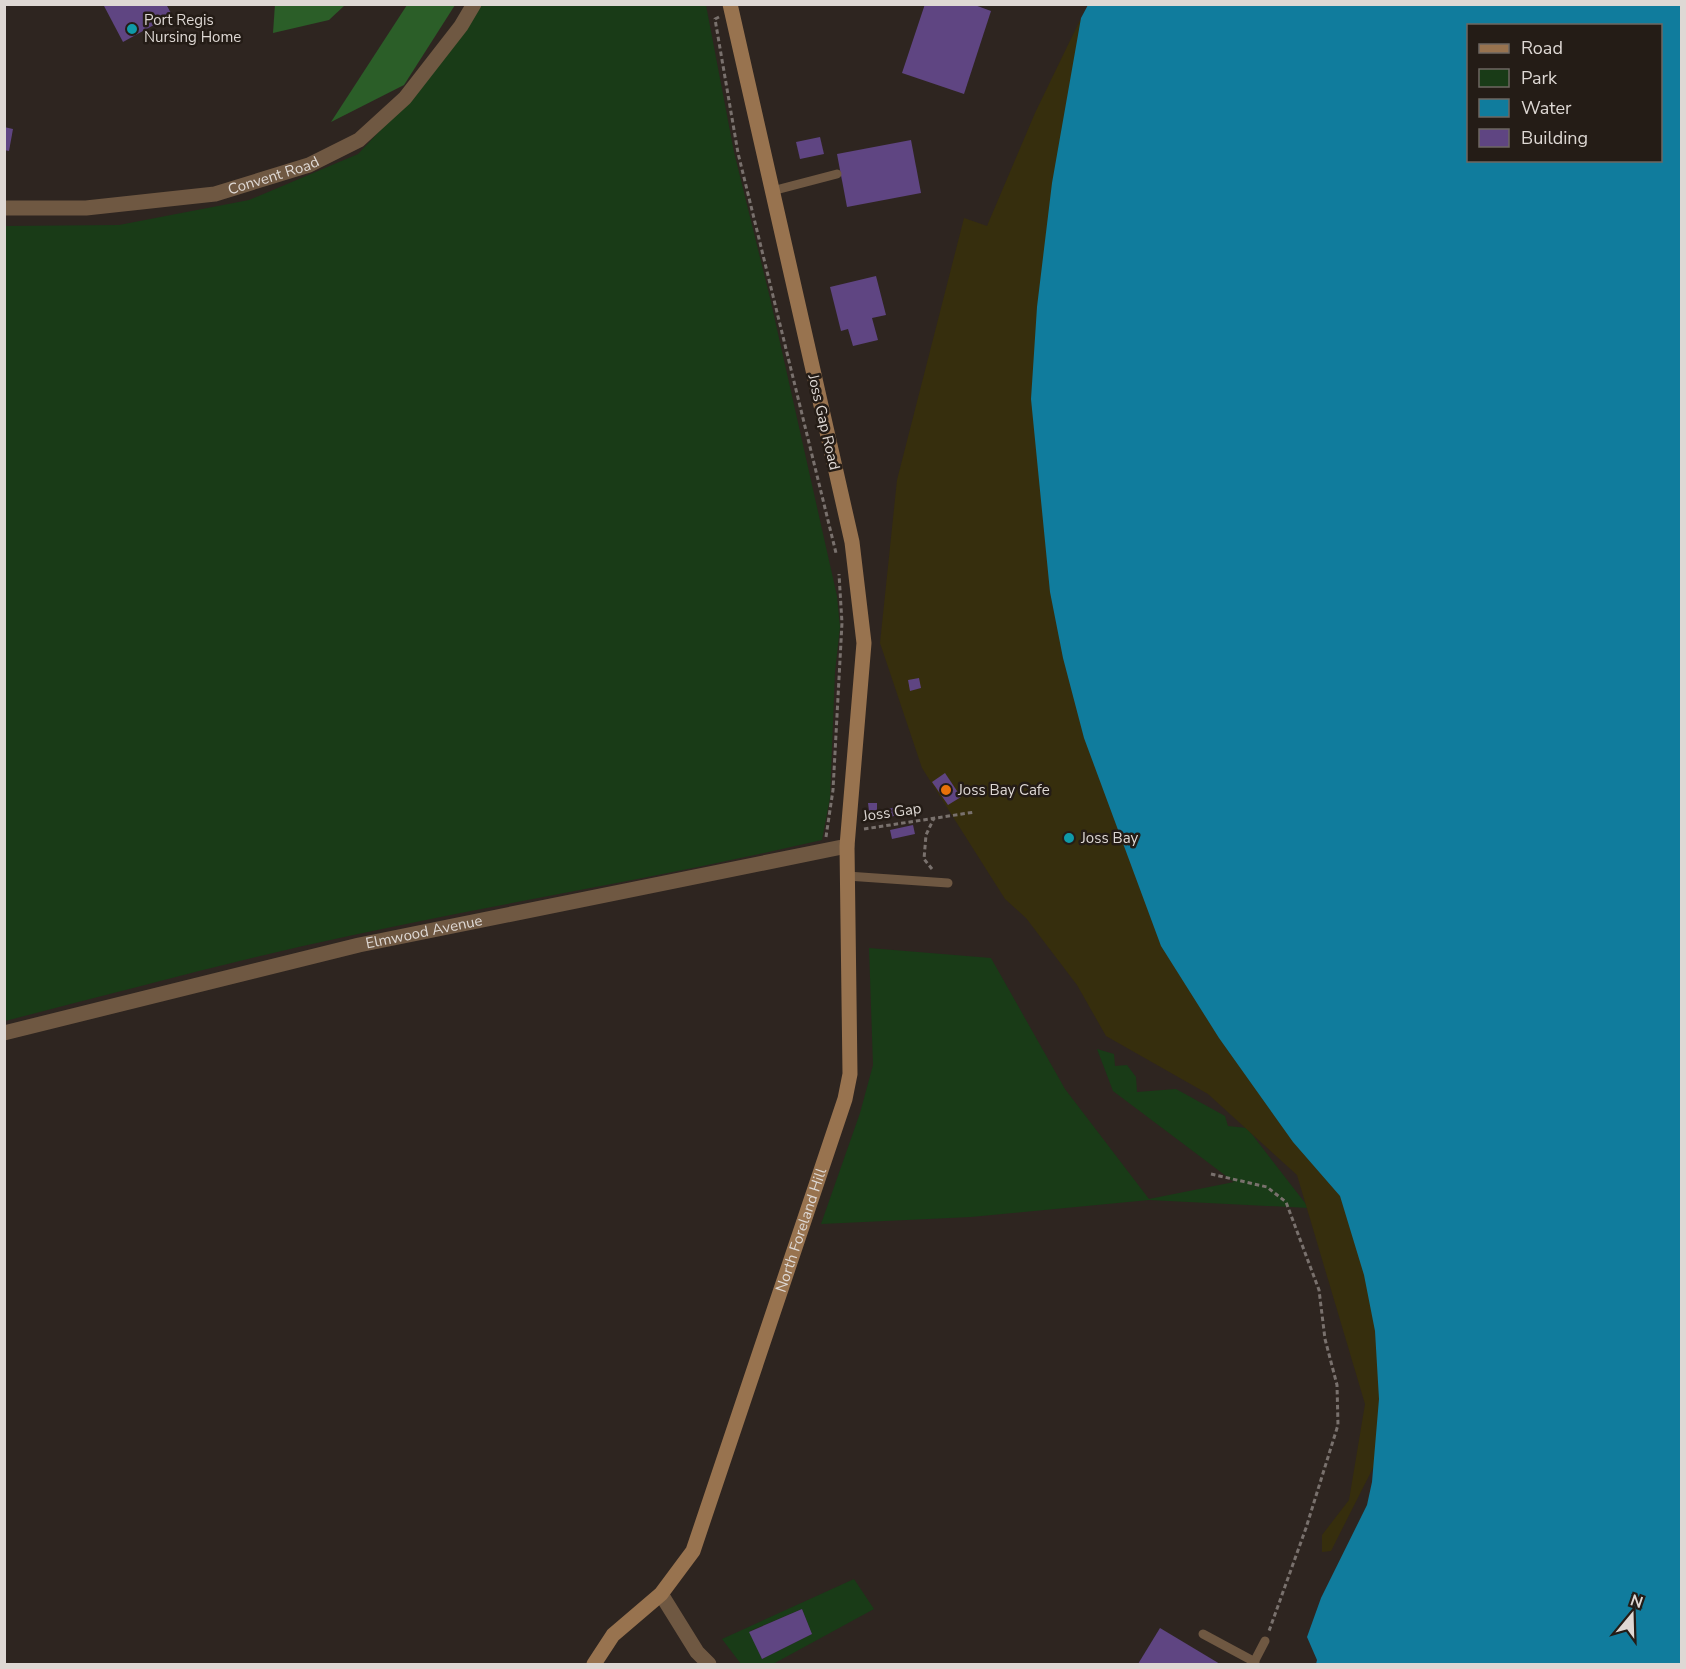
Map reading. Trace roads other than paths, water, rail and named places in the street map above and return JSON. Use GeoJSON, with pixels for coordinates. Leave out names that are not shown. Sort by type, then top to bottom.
{"type":"FeatureCollection","features":[{"type":"Feature","properties":{"kind":"main road","name":"Joss Gap Road"},"geometry":{"type":"LineString","coordinates":[[730,7],[852,542],[864,643],[848,838]]}},
{"type":"Feature","properties":{"kind":"main road","name":"North Foreland Hill"},"geometry":{"type":"LineString","coordinates":[[594,1665],[613,1635],[661,1594],[693,1551],[702,1530],[845,1099],[851,1056],[848,838]]}},
{"type":"Feature","properties":{"kind":"street","name":"Convent Road"},"geometry":{"type":"LineString","coordinates":[[4,208],[86,208],[215,194],[309,165],[359,140],[405,98],[461,26],[474,4]]}},
{"type":"Feature","properties":{"kind":"street","name":"Elmwood Avenue"},"geometry":{"type":"LineString","coordinates":[[4,1033],[348,948],[828,849],[848,838]]}},
{"type":"Feature","properties":{"kind":"street"},"geometry":{"type":"LineString","coordinates":[[661,1594],[698,1658],[710,1665]]}},
{"type":"Feature","properties":{"kind":"lane"},"geometry":{"type":"LineString","coordinates":[[772,191],[837,174]]}},
{"type":"Feature","properties":{"kind":"lane"},"geometry":{"type":"LineString","coordinates":[[847,876],[948,884]]}},
{"type":"Feature","properties":{"kind":"lane"},"geometry":{"type":"LineString","coordinates":[[1203,1634],[1254,1663],[1265,1641]]}},
{"type":"Feature","properties":{"kind":"water"},"geometry":{"type":"Polygon","coordinates":[[[1088,5],[1681,5],[1681,1664],[1316,1664],[1317,1660],[1307,1637],[1321,1598],[1367,1505],[1372,1482],[1379,1399],[1375,1331],[1364,1275],[1340,1196],[1293,1142],[1219,1038],[1161,946],[1084,738],[1063,658],[1050,592],[1031,399],[1037,307],[1052,183],[1081,18],[1088,5]]]}},
{"type":"Feature","properties":{"kind":"place","name":"Port Regis Nursing Home"},"geometry":{"type":"Point","coordinates":[132,29]}},
{"type":"Feature","properties":{"kind":"place","name":"Joss Bay Cafe"},"geometry":{"type":"Point","coordinates":[946,790]}},
{"type":"Feature","properties":{"kind":"place","name":"Joss Bay"},"geometry":{"type":"Point","coordinates":[1069,838]}}]}
